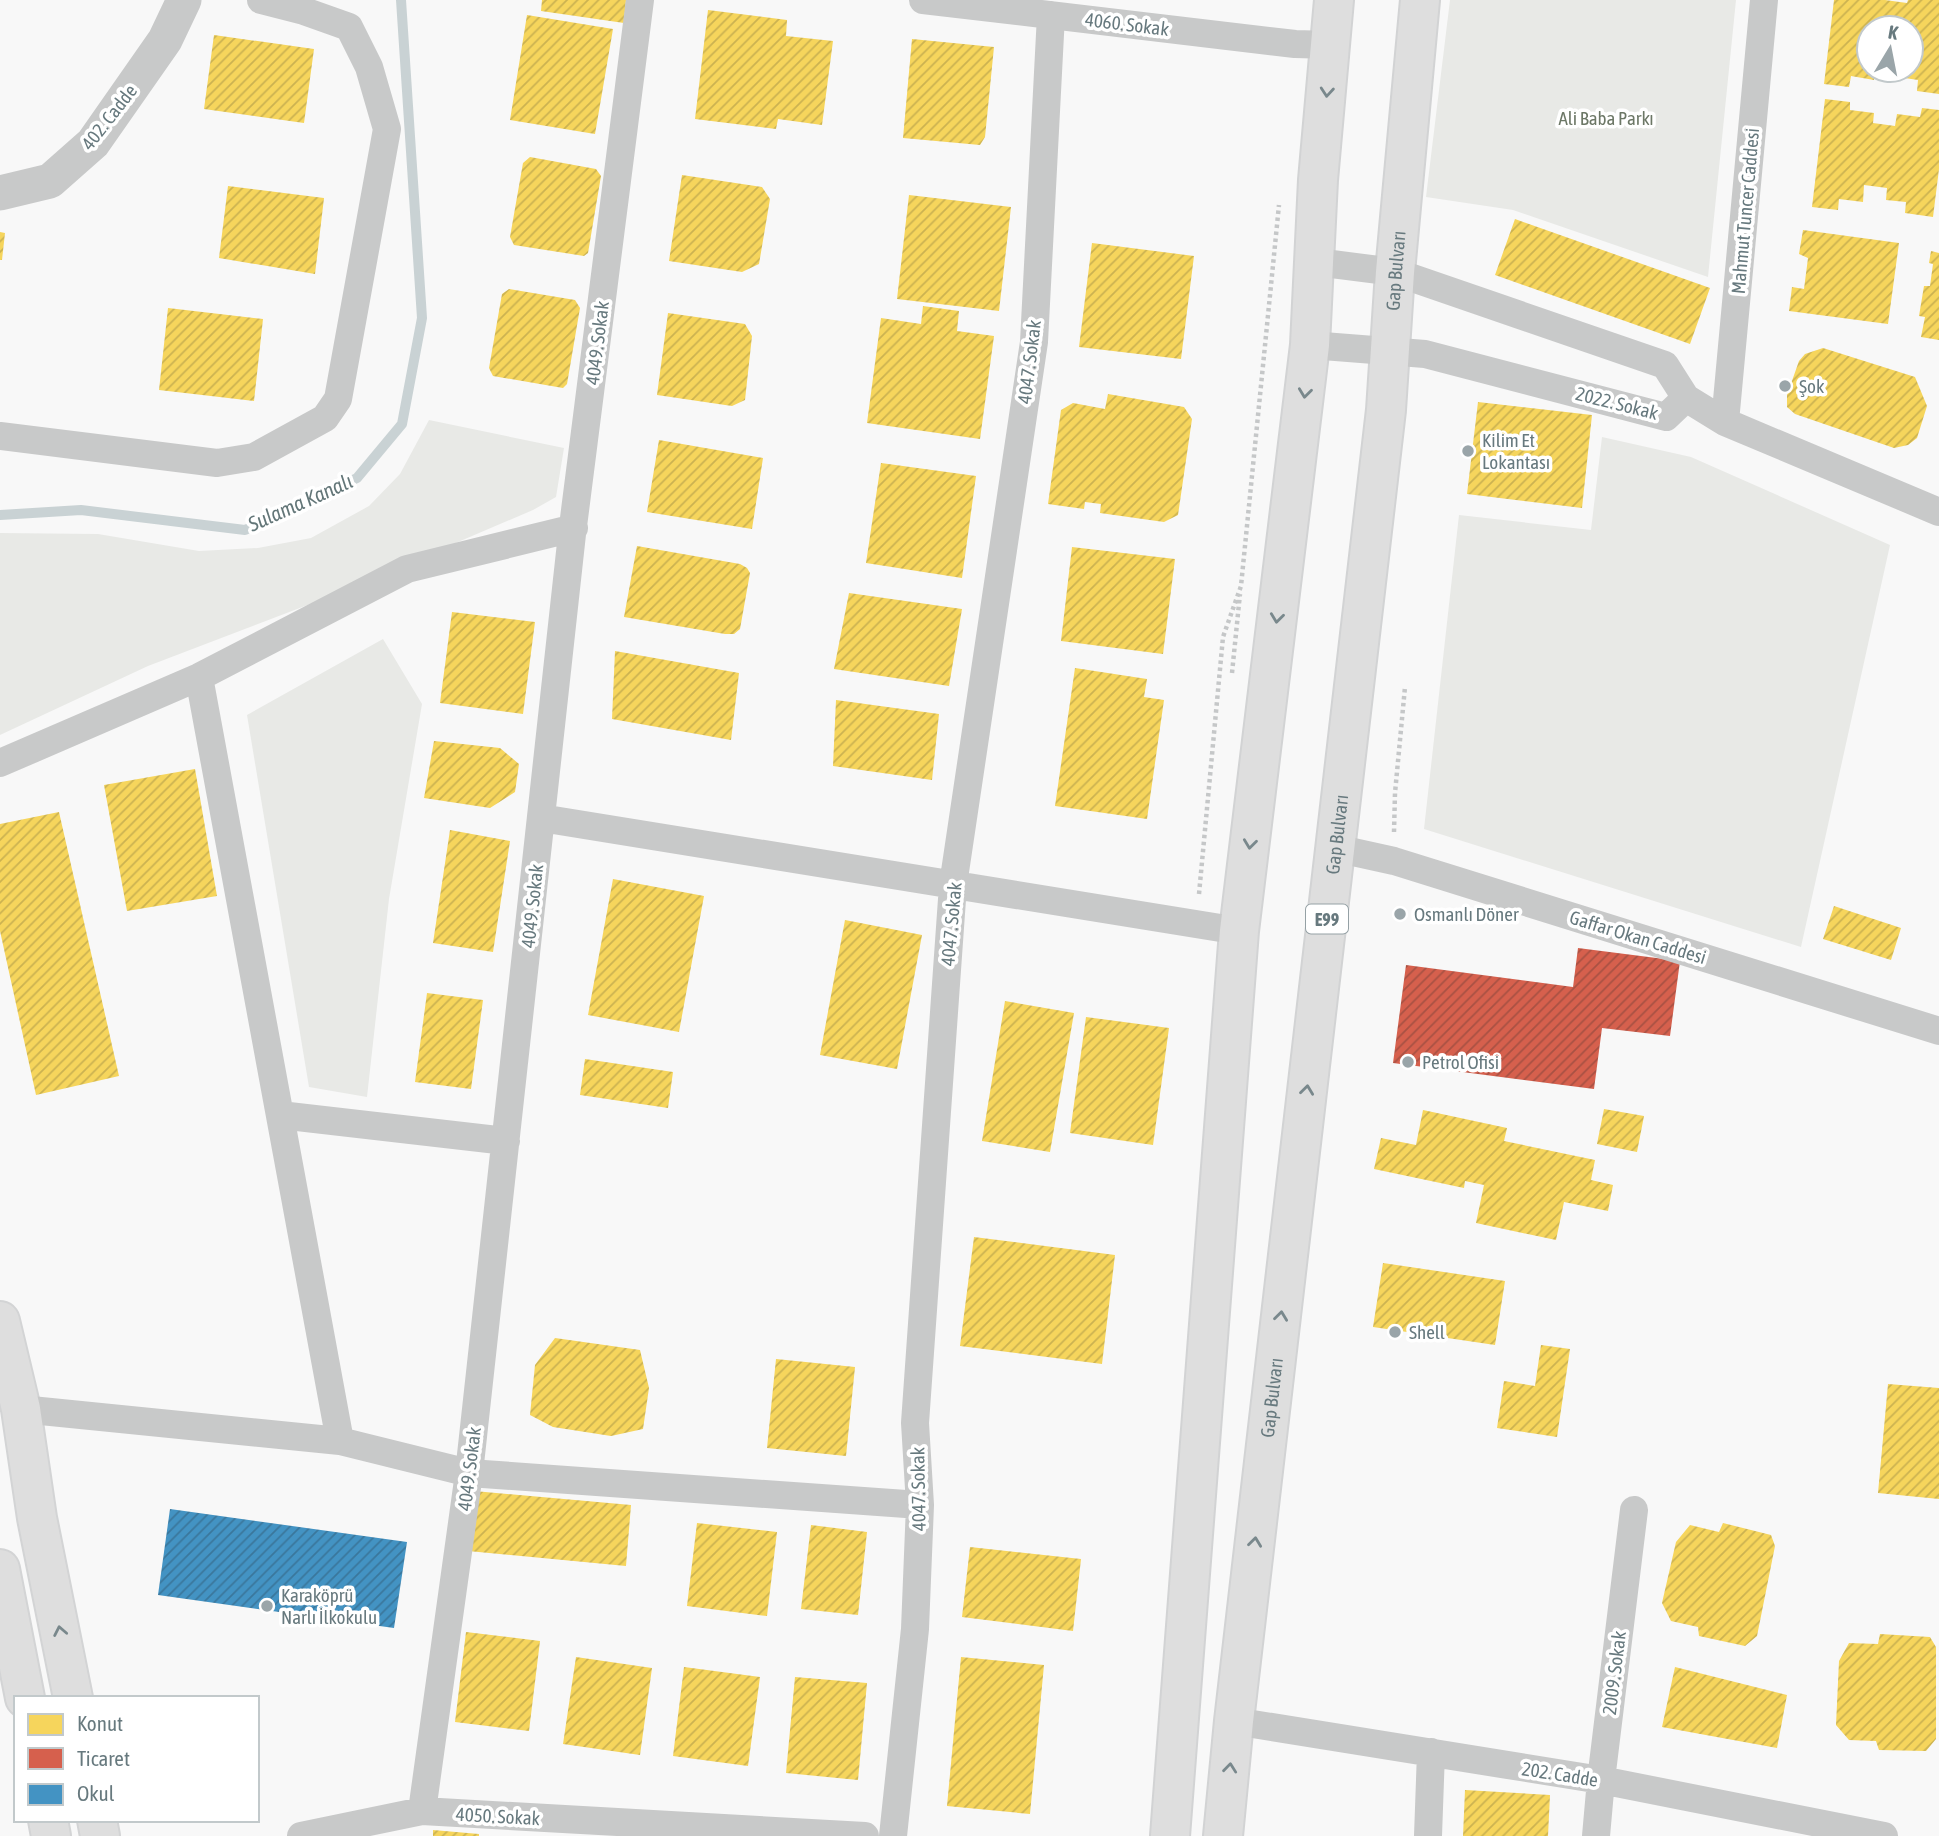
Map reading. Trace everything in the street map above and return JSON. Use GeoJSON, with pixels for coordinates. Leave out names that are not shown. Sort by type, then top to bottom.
{"type":"FeatureCollection","features":[{"type":"Feature","properties":{"kind":"main road"},"geometry":{"type":"LineString","coordinates":[[1170,1836],[1239,931],[1310,345],[1318,180],[1334,0]]}},
{"type":"Feature","properties":{"kind":"main road","name":"Gap Bulvarı"},"geometry":{"type":"LineString","coordinates":[[1223,1836],[1234,1721],[1386,410],[1395,272],[1420,0]]}},
{"type":"Feature","properties":{"kind":"main road"},"geometry":{"type":"LineString","coordinates":[[0,1321],[21,1409],[37,1518],[73,1696]]}},
{"type":"Feature","properties":{"kind":"main road"},"geometry":{"type":"LineString","coordinates":[[0,1569],[25,1696]]}},
{"type":"Feature","properties":{"kind":"street","name":"402. Cadde"},"geometry":{"type":"LineString","coordinates":[[0,192],[50,181],[93,143],[166,40],[184,0]]}},
{"type":"Feature","properties":{"kind":"street"},"geometry":{"type":"LineString","coordinates":[[0,436],[217,463],[254,457],[325,418],[338,399],[387,129],[369,66],[349,27],[261,0]]}},
{"type":"Feature","properties":{"kind":"street","name":"4049. Sokak"},"geometry":{"type":"LineString","coordinates":[[422,1811],[469,1473],[574,528],[640,0]]}},
{"type":"Feature","properties":{"kind":"street","name":"4060. Sokak"},"geometry":{"type":"LineString","coordinates":[[923,0],[1295,44],[1331,45]]}},
{"type":"Feature","properties":{"kind":"street","name":"Mahmut Tuncer Caddesi"},"geometry":{"type":"LineString","coordinates":[[1725,422],[1765,0]]}},
{"type":"Feature","properties":{"kind":"street","name":"4047. Sokak"},"geometry":{"type":"LineString","coordinates":[[894,1836],[915,1629],[920,1505],[915,1423],[953,885],[1034,342],[1051,15]]}},
{"type":"Feature","properties":{"kind":"street"},"geometry":{"type":"LineString","coordinates":[[1316,262],[1395,272],[1665,365],[1686,398]]}},
{"type":"Feature","properties":{"kind":"street","name":"2022. Sokak"},"geometry":{"type":"LineString","coordinates":[[1310,345],[1424,354],[1666,417],[1686,398],[1725,422],[1939,512]]}},
{"type":"Feature","properties":{"kind":"street"},"geometry":{"type":"LineString","coordinates":[[0,763],[198,677],[407,569],[574,528]]}},
{"type":"Feature","properties":{"kind":"street"},"geometry":{"type":"LineString","coordinates":[[198,677],[340,1441]]}},
{"type":"Feature","properties":{"kind":"street"},"geometry":{"type":"LineString","coordinates":[[541,818],[1239,931]]}},
{"type":"Feature","properties":{"kind":"street","name":"Gaffar Okan Caddesi"},"geometry":{"type":"LineString","coordinates":[[1335,848],[1394,861],[1939,1031]]}},
{"type":"Feature","properties":{"kind":"street"},"geometry":{"type":"LineString","coordinates":[[280,1115],[506,1141]]}},
{"type":"Feature","properties":{"kind":"street"},"geometry":{"type":"LineString","coordinates":[[21,1409],[340,1441],[469,1473],[920,1505]]}},
{"type":"Feature","properties":{"kind":"street","name":"2009. Sokak"},"geometry":{"type":"LineString","coordinates":[[1596,1836],[1634,1510]]}},
{"type":"Feature","properties":{"kind":"street","name":"202. Cadde"},"geometry":{"type":"LineString","coordinates":[[1234,1721],[1601,1780],[1884,1836]]}},
{"type":"Feature","properties":{"kind":"street"},"geometry":{"type":"LineString","coordinates":[[1428,1836],[1431,1752]]}},
{"type":"Feature","properties":{"kind":"street","name":"4050. Sokak"},"geometry":{"type":"LineString","coordinates":[[300,1836],[422,1811],[865,1836]]}},
{"type":"Feature","properties":{"kind":"path"},"geometry":{"type":"LineString","coordinates":[[1232,674],[1280,197]]}},
{"type":"Feature","properties":{"kind":"path"},"geometry":{"type":"LineString","coordinates":[[1196,924],[1223,637],[1241,586]]}},
{"type":"Feature","properties":{"kind":"path"},"geometry":{"type":"LineString","coordinates":[[1394,861],[1395,793],[1405,687]]}},
{"type":"Feature","properties":{"kind":"green space","name":"Ali Baba Parkı"},"geometry":{"type":"Polygon","coordinates":[[[1450,0],[1736,0],[1708,277],[1513,210],[1426,197],[1450,0]]]}},
{"type":"Feature","properties":{"kind":"green space"},"geometry":{"type":"Polygon","coordinates":[[[429,420],[564,448],[556,497],[533,510],[339,593],[148,666],[0,735],[0,533],[98,534],[199,551],[258,548],[311,538],[369,506],[400,474],[429,420]]]}},
{"type":"Feature","properties":{"kind":"green space"},"geometry":{"type":"Polygon","coordinates":[[[1602,437],[1691,457],[1890,545],[1801,947],[1424,829],[1459,515],[1591,530],[1602,437]]]}},
{"type":"Feature","properties":{"kind":"green space"},"geometry":{"type":"Polygon","coordinates":[[[383,639],[422,704],[389,899],[367,1097],[309,1087],[247,715],[383,639]]]}},
{"type":"Feature","properties":{"kind":"building: Konut"},"geometry":{"type":"Polygon","coordinates":[[[542,0],[626,0],[624,23],[541,11],[542,0]]]}},
{"type":"Feature","properties":{"kind":"building: Konut"},"geometry":{"type":"Polygon","coordinates":[[[1834,0],[1907,3],[1908,0],[1939,0],[1939,94],[1917,91],[1918,84],[1925,84],[1925,14],[1855,14],[1855,77],[1851,76],[1849,87],[1824,84],[1834,0]]]}},
{"type":"Feature","properties":{"kind":"building: Konut"},"geometry":{"type":"Polygon","coordinates":[[[708,10],[787,20],[786,36],[833,41],[822,125],[778,119],[776,129],[695,119],[708,10]]]}},
{"type":"Feature","properties":{"kind":"building: Konut"},"geometry":{"type":"Polygon","coordinates":[[[527,15],[613,29],[595,134],[510,120],[527,15]]]}},
{"type":"Feature","properties":{"kind":"building: Konut"},"geometry":{"type":"Polygon","coordinates":[[[214,35],[314,49],[304,123],[204,109],[214,35]]]}},
{"type":"Feature","properties":{"kind":"building: Konut"},"geometry":{"type":"Polygon","coordinates":[[[912,39],[994,47],[985,137],[980,145],[903,138],[912,39]]]}},
{"type":"Feature","properties":{"kind":"building: Konut"},"geometry":{"type":"Polygon","coordinates":[[[1825,99],[1850,102],[1850,110],[1874,113],[1873,123],[1895,126],[1897,114],[1920,117],[1922,108],[1939,110],[1939,169],[1933,217],[1905,213],[1906,202],[1886,200],[1887,188],[1864,185],[1863,202],[1839,199],[1838,210],[1812,207],[1825,99]]]}},
{"type":"Feature","properties":{"kind":"building: Konut"},"geometry":{"type":"Polygon","coordinates":[[[530,157],[596,169],[601,176],[588,253],[584,256],[514,245],[510,237],[523,163],[530,157]]]}},
{"type":"Feature","properties":{"kind":"building: Konut"},"geometry":{"type":"Polygon","coordinates":[[[682,175],[762,187],[770,199],[759,264],[742,272],[669,261],[682,175]]]}},
{"type":"Feature","properties":{"kind":"building: Konut"},"geometry":{"type":"Polygon","coordinates":[[[228,186],[324,198],[315,274],[219,258],[228,186]]]}},
{"type":"Feature","properties":{"kind":"building: Konut"},"geometry":{"type":"Polygon","coordinates":[[[909,195],[1011,207],[999,311],[897,299],[909,195]]]}},
{"type":"Feature","properties":{"kind":"building: Konut"},"geometry":{"type":"Polygon","coordinates":[[[1515,219],[1710,288],[1690,344],[1495,275],[1515,219]]]}},
{"type":"Feature","properties":{"kind":"building: Konut"},"geometry":{"type":"Polygon","coordinates":[[[1803,230],[1899,243],[1888,324],[1789,311],[1792,287],[1804,289],[1808,258],[1799,254],[1803,230]]]}},
{"type":"Feature","properties":{"kind":"building: Konut"},"geometry":{"type":"Polygon","coordinates":[[[0,232],[5,233],[2,260],[0,260],[0,232]]]}},
{"type":"Feature","properties":{"kind":"building: Konut"},"geometry":{"type":"Polygon","coordinates":[[[1092,243],[1194,256],[1181,359],[1079,347],[1092,243]]]}},
{"type":"Feature","properties":{"kind":"building: Konut"},"geometry":{"type":"Polygon","coordinates":[[[1931,251],[1939,253],[1939,340],[1921,337],[1925,317],[1919,316],[1924,286],[1930,286],[1933,264],[1929,263],[1931,251]]]}},
{"type":"Feature","properties":{"kind":"building: Konut"},"geometry":{"type":"Polygon","coordinates":[[[509,289],[575,300],[580,308],[567,384],[563,388],[493,376],[489,368],[502,294],[509,289]]]}},
{"type":"Feature","properties":{"kind":"building: Konut"},"geometry":{"type":"Polygon","coordinates":[[[923,306],[959,311],[957,331],[994,336],[980,439],[867,423],[881,318],[921,324],[923,306]]]}},
{"type":"Feature","properties":{"kind":"building: Konut"},"geometry":{"type":"Polygon","coordinates":[[[168,308],[263,319],[254,401],[159,390],[168,308]]]}},
{"type":"Feature","properties":{"kind":"building: Konut"},"geometry":{"type":"Polygon","coordinates":[[[668,313],[745,324],[752,336],[745,400],[732,406],[657,395],[668,313]]]}},
{"type":"Feature","properties":{"kind":"building: Konut"},"geometry":{"type":"Polygon","coordinates":[[[1823,348],[1915,377],[1927,406],[1917,438],[1908,445],[1894,448],[1795,414],[1787,407],[1787,395],[1799,361],[1805,354],[1823,348]]]}},
{"type":"Feature","properties":{"kind":"building: Konut"},"geometry":{"type":"Polygon","coordinates":[[[1108,394],[1184,407],[1192,419],[1178,515],[1164,522],[1100,513],[1101,504],[1085,502],[1084,509],[1048,504],[1061,410],[1073,403],[1105,409],[1108,394]]]}},
{"type":"Feature","properties":{"kind":"building: Konut"},"geometry":{"type":"Polygon","coordinates":[[[1478,402],[1592,415],[1582,508],[1467,494],[1478,402]]]}},
{"type":"Feature","properties":{"kind":"building: Konut"},"geometry":{"type":"Polygon","coordinates":[[[659,440],[763,458],[752,529],[647,512],[659,440]]]}},
{"type":"Feature","properties":{"kind":"building: Konut"},"geometry":{"type":"Polygon","coordinates":[[[881,463],[976,476],[962,578],[866,563],[881,463]]]}},
{"type":"Feature","properties":{"kind":"building: Konut"},"geometry":{"type":"Polygon","coordinates":[[[637,546],[740,564],[747,568],[750,573],[740,629],[734,634],[725,634],[624,617],[637,546]]]}},
{"type":"Feature","properties":{"kind":"building: Konut"},"geometry":{"type":"Polygon","coordinates":[[[1072,547],[1175,559],[1163,654],[1061,641],[1072,547]]]}},
{"type":"Feature","properties":{"kind":"building: Konut"},"geometry":{"type":"Polygon","coordinates":[[[849,593],[962,609],[949,686],[834,669],[849,593]]]}},
{"type":"Feature","properties":{"kind":"building: Konut"},"geometry":{"type":"Polygon","coordinates":[[[452,612],[535,622],[523,714],[440,703],[452,612]]]}},
{"type":"Feature","properties":{"kind":"building: Konut"},"geometry":{"type":"Polygon","coordinates":[[[615,651],[739,673],[731,740],[612,719],[615,651]]]}},
{"type":"Feature","properties":{"kind":"building: Konut"},"geometry":{"type":"Polygon","coordinates":[[[1075,668],[1147,679],[1144,697],[1164,700],[1147,819],[1055,806],[1075,668]]]}},
{"type":"Feature","properties":{"kind":"building: Konut"},"geometry":{"type":"Polygon","coordinates":[[[836,700],[939,714],[932,780],[833,766],[836,700]]]}},
{"type":"Feature","properties":{"kind":"building: Konut"},"geometry":{"type":"Polygon","coordinates":[[[434,741],[500,748],[519,764],[515,792],[490,808],[424,798],[434,741]]]}},
{"type":"Feature","properties":{"kind":"building: Konut"},"geometry":{"type":"Polygon","coordinates":[[[195,769],[217,896],[127,911],[104,785],[195,769]]]}},
{"type":"Feature","properties":{"kind":"building: Konut"},"geometry":{"type":"Polygon","coordinates":[[[59,812],[119,1076],[36,1095],[0,931],[0,824],[59,812]]]}},
{"type":"Feature","properties":{"kind":"building: Konut"},"geometry":{"type":"Polygon","coordinates":[[[450,830],[510,841],[493,952],[433,943],[450,830]]]}},
{"type":"Feature","properties":{"kind":"building: Konut"},"geometry":{"type":"Polygon","coordinates":[[[613,879],[704,896],[679,1032],[588,1015],[613,879]]]}},
{"type":"Feature","properties":{"kind":"building: Konut"},"geometry":{"type":"Polygon","coordinates":[[[1834,906],[1901,928],[1891,960],[1823,939],[1834,906]]]}},
{"type":"Feature","properties":{"kind":"building: Konut"},"geometry":{"type":"Polygon","coordinates":[[[845,920],[922,935],[897,1069],[820,1055],[845,920]]]}},
{"type":"Feature","properties":{"kind":"building: Konut"},"geometry":{"type":"Polygon","coordinates":[[[427,993],[483,1000],[471,1089],[415,1082],[427,993]]]}},
{"type":"Feature","properties":{"kind":"building: Konut"},"geometry":{"type":"Polygon","coordinates":[[[1005,1001],[1074,1013],[1050,1152],[982,1141],[1005,1001]]]}},
{"type":"Feature","properties":{"kind":"building: Konut"},"geometry":{"type":"Polygon","coordinates":[[[1086,1017],[1169,1028],[1153,1145],[1070,1133],[1086,1017]]]}},
{"type":"Feature","properties":{"kind":"building: Konut"},"geometry":{"type":"Polygon","coordinates":[[[585,1059],[673,1072],[668,1108],[580,1095],[585,1059]]]}},
{"type":"Feature","properties":{"kind":"building: Konut"},"geometry":{"type":"Polygon","coordinates":[[[1604,1109],[1644,1116],[1637,1152],[1597,1144],[1604,1109]]]}},
{"type":"Feature","properties":{"kind":"building: Konut"},"geometry":{"type":"Polygon","coordinates":[[[1423,1110],[1507,1128],[1504,1141],[1595,1160],[1591,1180],[1613,1185],[1608,1211],[1564,1202],[1556,1240],[1476,1223],[1484,1185],[1465,1181],[1464,1188],[1374,1169],[1381,1138],[1416,1145],[1423,1110]]]}},
{"type":"Feature","properties":{"kind":"building: Konut"},"geometry":{"type":"Polygon","coordinates":[[[974,1237],[1115,1255],[1102,1364],[960,1346],[974,1237]]]}},
{"type":"Feature","properties":{"kind":"building: Konut"},"geometry":{"type":"Polygon","coordinates":[[[1383,1263],[1505,1281],[1495,1345],[1373,1327],[1383,1263]]]}},
{"type":"Feature","properties":{"kind":"building: Konut"},"geometry":{"type":"Polygon","coordinates":[[[555,1338],[640,1350],[649,1388],[643,1429],[611,1436],[553,1427],[530,1415],[535,1365],[555,1338]]]}},
{"type":"Feature","properties":{"kind":"building: Konut"},"geometry":{"type":"Polygon","coordinates":[[[1541,1345],[1570,1349],[1557,1437],[1497,1428],[1504,1381],[1535,1386],[1541,1345]]]}},
{"type":"Feature","properties":{"kind":"building: Konut"},"geometry":{"type":"Polygon","coordinates":[[[776,1359],[855,1367],[846,1456],[767,1448],[776,1359]]]}},
{"type":"Feature","properties":{"kind":"building: Konut"},"geometry":{"type":"Polygon","coordinates":[[[1888,1384],[1939,1388],[1939,1499],[1878,1493],[1888,1384]]]}},
{"type":"Feature","properties":{"kind":"building: Konut"},"geometry":{"type":"Polygon","coordinates":[[[474,1491],[631,1505],[626,1566],[468,1551],[474,1491]]]}},
{"type":"Feature","properties":{"kind":"building: Konut"},"geometry":{"type":"Polygon","coordinates":[[[697,1523],[777,1532],[767,1616],[687,1606],[697,1523]]]}},
{"type":"Feature","properties":{"kind":"building: Konut"},"geometry":{"type":"Polygon","coordinates":[[[1723,1523],[1771,1535],[1775,1546],[1757,1636],[1745,1646],[1699,1636],[1698,1627],[1671,1621],[1662,1603],[1676,1542],[1690,1525],[1719,1532],[1723,1523]]]}},
{"type":"Feature","properties":{"kind":"building: Konut"},"geometry":{"type":"Polygon","coordinates":[[[811,1525],[867,1532],[858,1615],[801,1609],[811,1525]]]}},
{"type":"Feature","properties":{"kind":"building: Konut"},"geometry":{"type":"Polygon","coordinates":[[[970,1547],[1081,1559],[1073,1631],[962,1617],[970,1547]]]}},
{"type":"Feature","properties":{"kind":"building: Konut"},"geometry":{"type":"Polygon","coordinates":[[[466,1632],[540,1641],[529,1731],[455,1722],[466,1632]]]}},
{"type":"Feature","properties":{"kind":"building: Konut"},"geometry":{"type":"Polygon","coordinates":[[[1880,1634],[1930,1637],[1936,1647],[1936,1739],[1926,1751],[1879,1750],[1876,1741],[1849,1740],[1836,1725],[1839,1661],[1849,1643],[1878,1644],[1880,1634]]]}},
{"type":"Feature","properties":{"kind":"building: Konut"},"geometry":{"type":"Polygon","coordinates":[[[576,1657],[652,1668],[640,1755],[563,1744],[576,1657]]]}},
{"type":"Feature","properties":{"kind":"building: Konut"},"geometry":{"type":"Polygon","coordinates":[[[961,1657],[1044,1665],[1030,1814],[947,1806],[961,1657]]]}},
{"type":"Feature","properties":{"kind":"building: Konut"},"geometry":{"type":"Polygon","coordinates":[[[684,1667],[760,1677],[748,1766],[673,1756],[684,1667]]]}},
{"type":"Feature","properties":{"kind":"building: Konut"},"geometry":{"type":"Polygon","coordinates":[[[1675,1667],[1787,1695],[1777,1748],[1662,1727],[1675,1667]]]}},
{"type":"Feature","properties":{"kind":"building: Konut"},"geometry":{"type":"Polygon","coordinates":[[[795,1677],[867,1683],[858,1780],[786,1773],[795,1677]]]}},
{"type":"Feature","properties":{"kind":"building: Konut"},"geometry":{"type":"Polygon","coordinates":[[[1465,1790],[1550,1795],[1548,1836],[1463,1836],[1465,1790]]]}},
{"type":"Feature","properties":{"kind":"building: Konut"},"geometry":{"type":"Polygon","coordinates":[[[433,1830],[479,1834],[479,1836],[433,1836],[433,1830]]]}},
{"type":"Feature","properties":{"kind":"building: Ticaret"},"geometry":{"type":"Polygon","coordinates":[[[1578,948],[1680,961],[1670,1036],[1602,1028],[1594,1089],[1393,1063],[1406,965],[1573,987],[1578,948]]]}},
{"type":"Feature","properties":{"kind":"building: Okul"},"geometry":{"type":"Polygon","coordinates":[[[170,1509],[407,1542],[394,1628],[158,1595],[170,1509]]]}},
{"type":"Feature","properties":{"kind":"waterway","name":"Sulama Kanalı"},"geometry":{"type":"LineString","coordinates":[[0,515],[81,510],[245,530],[357,478],[402,424],[422,318],[401,0]]}},
{"type":"Feature","properties":{"kind":"place","name":"Şok"},"geometry":{"type":"Point","coordinates":[1785,386]}},
{"type":"Feature","properties":{"kind":"place","name":"Kilim Et Lokantası"},"geometry":{"type":"Point","coordinates":[1468,451]}},
{"type":"Feature","properties":{"kind":"place","name":"Osmanlı Döner"},"geometry":{"type":"Point","coordinates":[1400,914]}},
{"type":"Feature","properties":{"kind":"place","name":"Petrol Ofisi"},"geometry":{"type":"Point","coordinates":[1408,1062]}},
{"type":"Feature","properties":{"kind":"place","name":"Shell"},"geometry":{"type":"Point","coordinates":[1395,1332]}},
{"type":"Feature","properties":{"kind":"place","name":"Karaköprü Narlı İlkokulu"},"geometry":{"type":"Point","coordinates":[267,1606]}}]}
